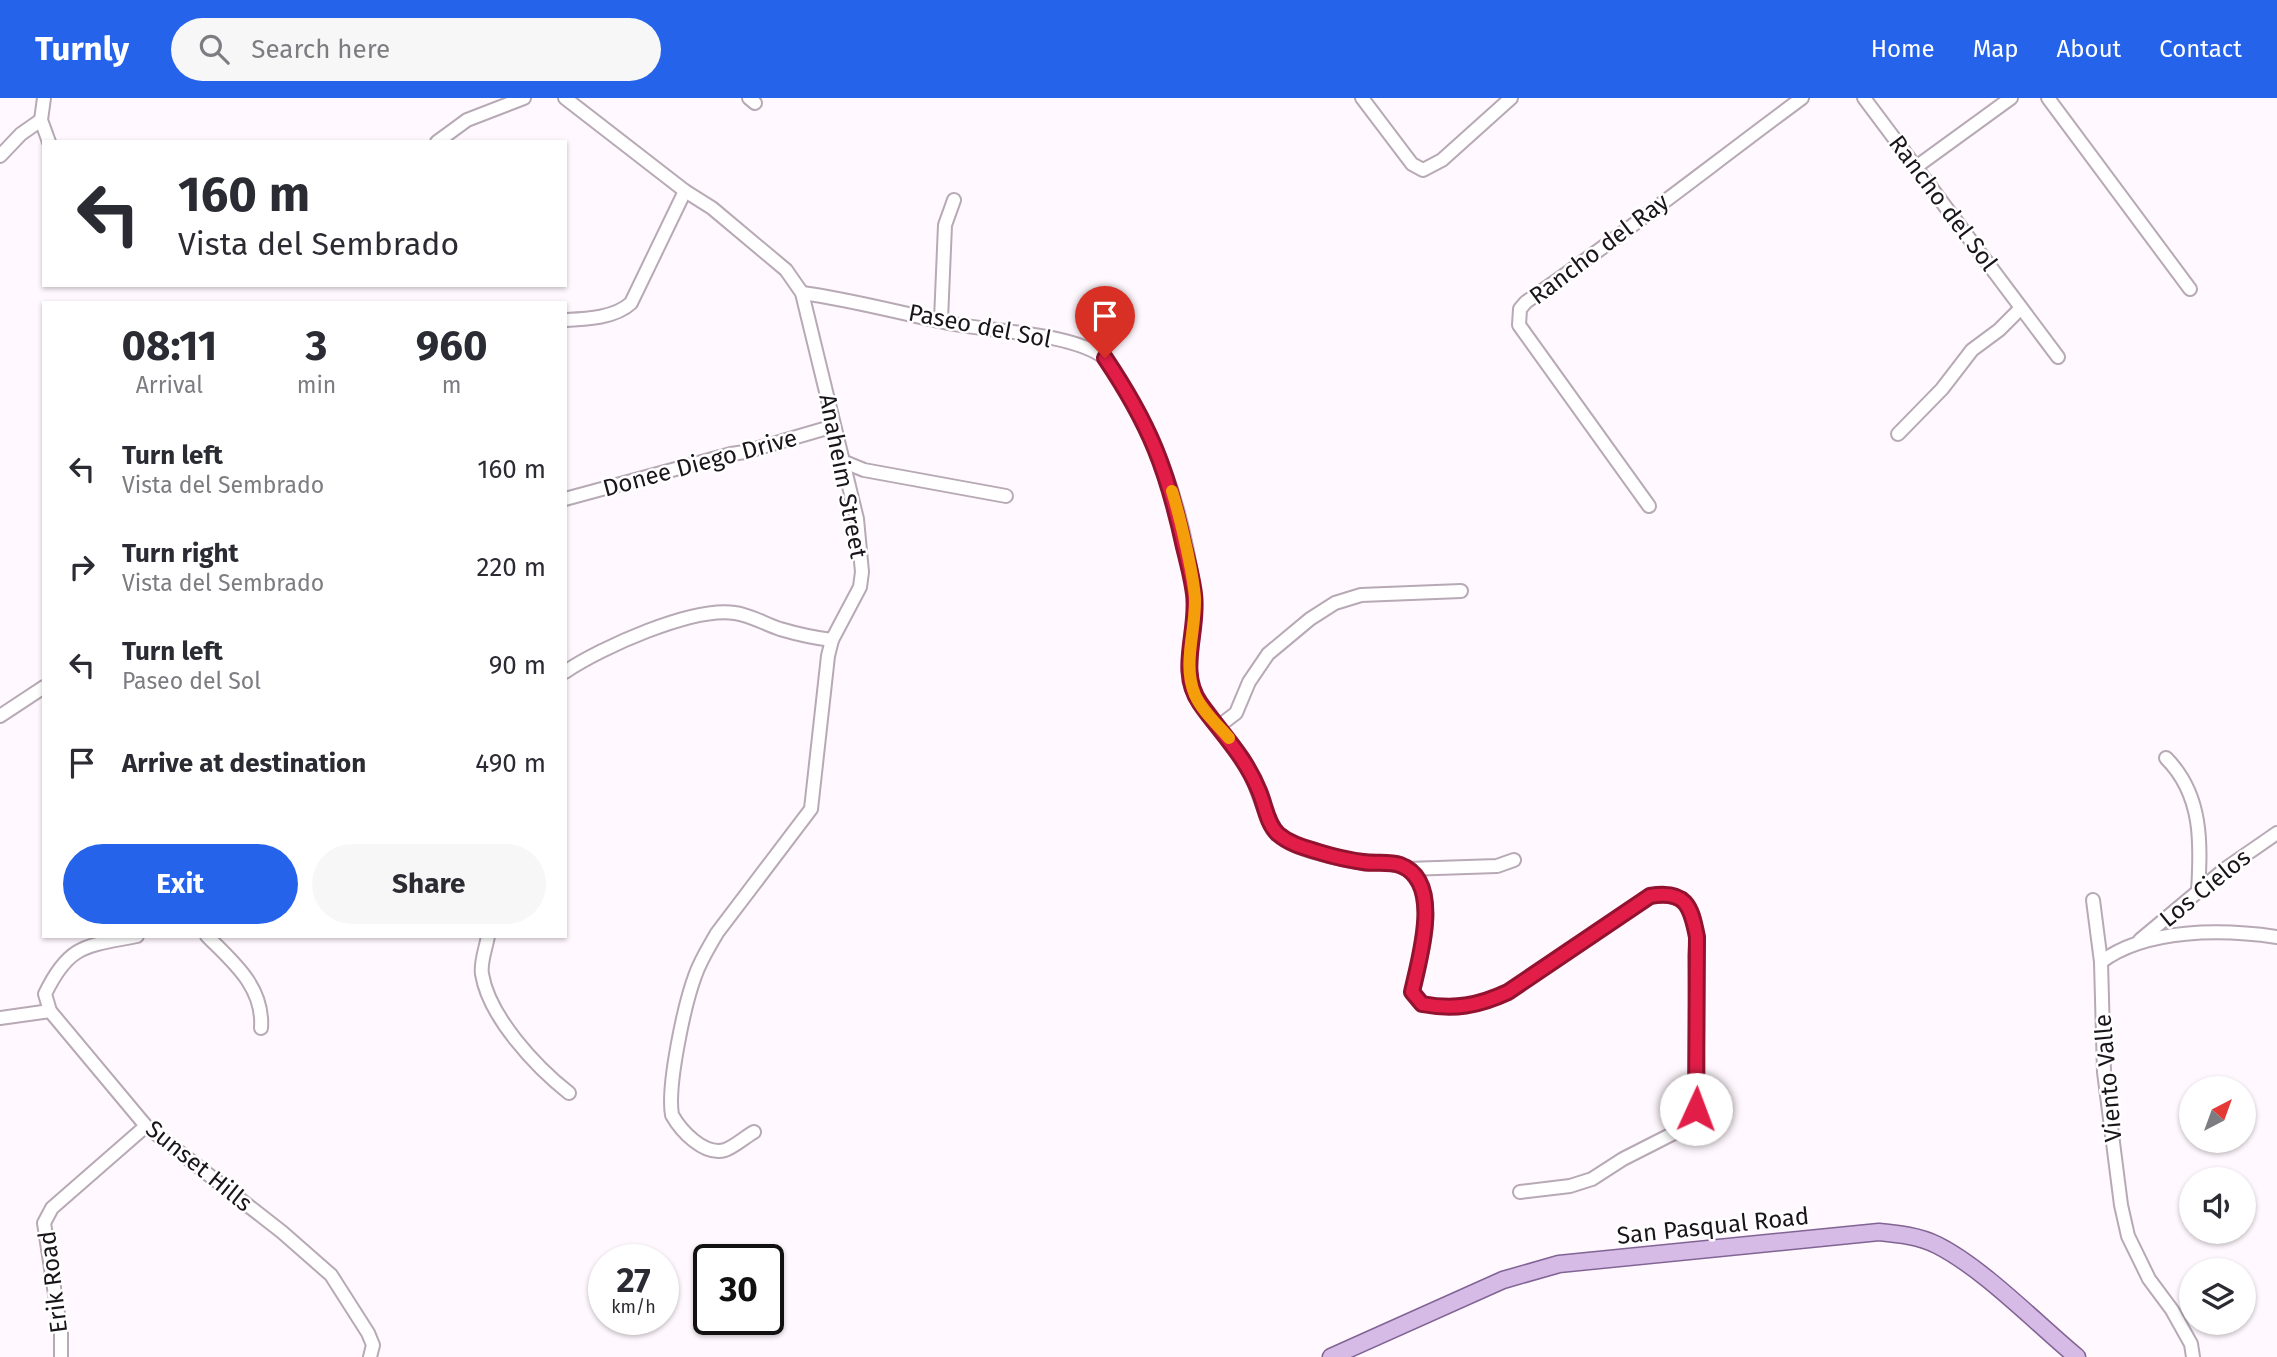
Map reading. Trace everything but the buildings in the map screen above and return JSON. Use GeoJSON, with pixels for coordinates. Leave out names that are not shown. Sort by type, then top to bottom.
{"type":"FeatureCollection","features":[{"type":"Feature","properties":{"kind":"main road","name":"San Pasqual Road"},"geometry":{"type":"LineString","coordinates":[[1331,1357],[1503,1280],[1559,1264],[1879,1232],[1906,1234],[1937,1245],[1968,1265],[2077,1357]]}},
{"type":"Feature","properties":{"kind":"street"},"geometry":{"type":"LineString","coordinates":[[44,98],[41,120],[48,140]]}},
{"type":"Feature","properties":{"kind":"street"},"geometry":{"type":"LineString","coordinates":[[440,140],[467,120],[524,98]]}},
{"type":"Feature","properties":{"kind":"street","name":"Anaheim Street"},"geometry":{"type":"LineString","coordinates":[[565,98],[685,191],[712,208],[786,270],[802,293],[857,519],[862,572],[860,587],[832,640],[826,669],[811,809],[725,922],[704,955],[694,977],[672,1079],[671,1115],[691,1139],[708,1149],[724,1150],[754,1132]]}},
{"type":"Feature","properties":{"kind":"street"},"geometry":{"type":"LineString","coordinates":[[1362,98],[1412,164],[1423,170],[1442,160],[1511,98]]}},
{"type":"Feature","properties":{"kind":"street","name":"Rancho del Ray"},"geometry":{"type":"LineString","coordinates":[[1648,506],[1519,325],[1520,309],[1526,302],[1619,238],[1667,198],[1802,98]]}},
{"type":"Feature","properties":{"kind":"street","name":"Rancho del Sol"},"geometry":{"type":"LineString","coordinates":[[1864,98],[2058,357]]}},
{"type":"Feature","properties":{"kind":"street"},"geometry":{"type":"LineString","coordinates":[[1916,167],[2011,98]]}},
{"type":"Feature","properties":{"kind":"street"},"geometry":{"type":"LineString","coordinates":[[2048,98],[2190,289]]}},
{"type":"Feature","properties":{"kind":"street"},"geometry":{"type":"LineString","coordinates":[[0,156],[21,134],[41,120]]}},
{"type":"Feature","properties":{"kind":"street"},"geometry":{"type":"LineString","coordinates":[[567,320],[589,319],[623,310],[631,303],[685,191]]}},
{"type":"Feature","properties":{"kind":"street"},"geometry":{"type":"LineString","coordinates":[[941,320],[945,225],[954,200]]}},
{"type":"Feature","properties":{"kind":"street","name":"Paseo del Sol"},"geometry":{"type":"LineString","coordinates":[[802,293],[1051,338],[1097,352],[1105,358],[1144,421],[1161,457],[1173,495],[1195,595],[1190,650],[1190,678],[1195,696],[1247,765],[1275,831],[1289,842],[1335,857],[1364,863],[1399,864],[1408,869],[1497,866],[1514,860]]}},
{"type":"Feature","properties":{"kind":"street"},"geometry":{"type":"LineString","coordinates":[[1898,433],[1942,389],[1972,350],[1999,330],[2021,308]]}},
{"type":"Feature","properties":{"kind":"street","name":"Donee Diego Drive"},"geometry":{"type":"LineString","coordinates":[[567,498],[834,426]]}},
{"type":"Feature","properties":{"kind":"street"},"geometry":{"type":"LineString","coordinates":[[842,461],[864,470],[1006,496]]}},
{"type":"Feature","properties":{"kind":"street"},"geometry":{"type":"LineString","coordinates":[[1219,726],[1236,713],[1249,682],[1268,654],[1310,619],[1335,603],[1361,595],[1461,591]]}},
{"type":"Feature","properties":{"kind":"street"},"geometry":{"type":"LineString","coordinates":[[567,671],[596,653],[658,628],[722,611],[738,613],[780,629],[832,640]]}},
{"type":"Feature","properties":{"kind":"street"},"geometry":{"type":"LineString","coordinates":[[0,716],[42,688]]}},
{"type":"Feature","properties":{"kind":"street"},"geometry":{"type":"LineString","coordinates":[[2166,758],[2181,778],[2197,814],[2201,842],[2198,892]]}},
{"type":"Feature","properties":{"kind":"street","name":"Los Cielos"},"geometry":{"type":"LineString","coordinates":[[2135,944],[2225,869],[2277,833]]}},
{"type":"Feature","properties":{"kind":"street"},"geometry":{"type":"LineString","coordinates":[[1408,869],[1421,885],[1427,911],[1412,992],[1422,1004],[1440,1007],[1462,1008],[1485,1003],[1508,992],[1650,896],[1677,895],[1686,902],[1693,915],[1697,937],[1695,956],[1698,1097],[1692,1119],[1684,1128],[1623,1158],[1592,1179],[1570,1186],[1520,1192]]}},
{"type":"Feature","properties":{"kind":"street","name":"Viento Valle"},"geometry":{"type":"LineString","coordinates":[[2093,901],[2101,962],[2105,1072],[2121,1205],[2128,1236],[2149,1279],[2172,1310],[2191,1344],[2193,1357]]}},
{"type":"Feature","properties":{"kind":"street"},"geometry":{"type":"LineString","coordinates":[[2101,962],[2115,952],[2149,939],[2203,934],[2277,937]]}},
{"type":"Feature","properties":{"kind":"street"},"geometry":{"type":"LineString","coordinates":[[0,1018],[50,1011],[45,994],[58,967],[79,950],[129,938]]}},
{"type":"Feature","properties":{"kind":"street"},"geometry":{"type":"LineString","coordinates":[[209,938],[242,970],[251,985],[262,1011],[261,1028]]}},
{"type":"Feature","properties":{"kind":"street"},"geometry":{"type":"LineString","coordinates":[[488,938],[481,971],[486,991],[522,1047],[547,1076],[569,1094]]}},
{"type":"Feature","properties":{"kind":"street","name":"Sunset Hills"},"geometry":{"type":"LineString","coordinates":[[50,1011],[146,1126],[282,1232],[331,1275],[368,1333],[373,1345],[370,1357]]}},
{"type":"Feature","properties":{"kind":"street","name":"Erik Road"},"geometry":{"type":"LineString","coordinates":[[61,1357],[61,1333],[44,1223],[52,1208],[146,1126]]}},
{"type":"Feature","properties":{"kind":"slow traffic"},"geometry":{"type":"LineString","coordinates":[[1172,491],[1195,595],[1190,678],[1195,696],[1229,738]]}},
{"type":"Feature","properties":{"kind":"route"},"geometry":{"type":"LineString","coordinates":[[1105,358],[1144,421],[1161,457],[1173,495],[1195,595],[1190,678],[1195,696],[1247,765],[1275,831],[1289,842],[1335,857],[1364,863],[1399,864],[1415,876],[1421,885],[1427,911],[1412,992],[1422,1004],[1440,1007],[1462,1008],[1485,1003],[1508,992],[1650,896],[1677,895],[1686,902],[1693,915],[1697,937],[1696,1109]]}}]}
